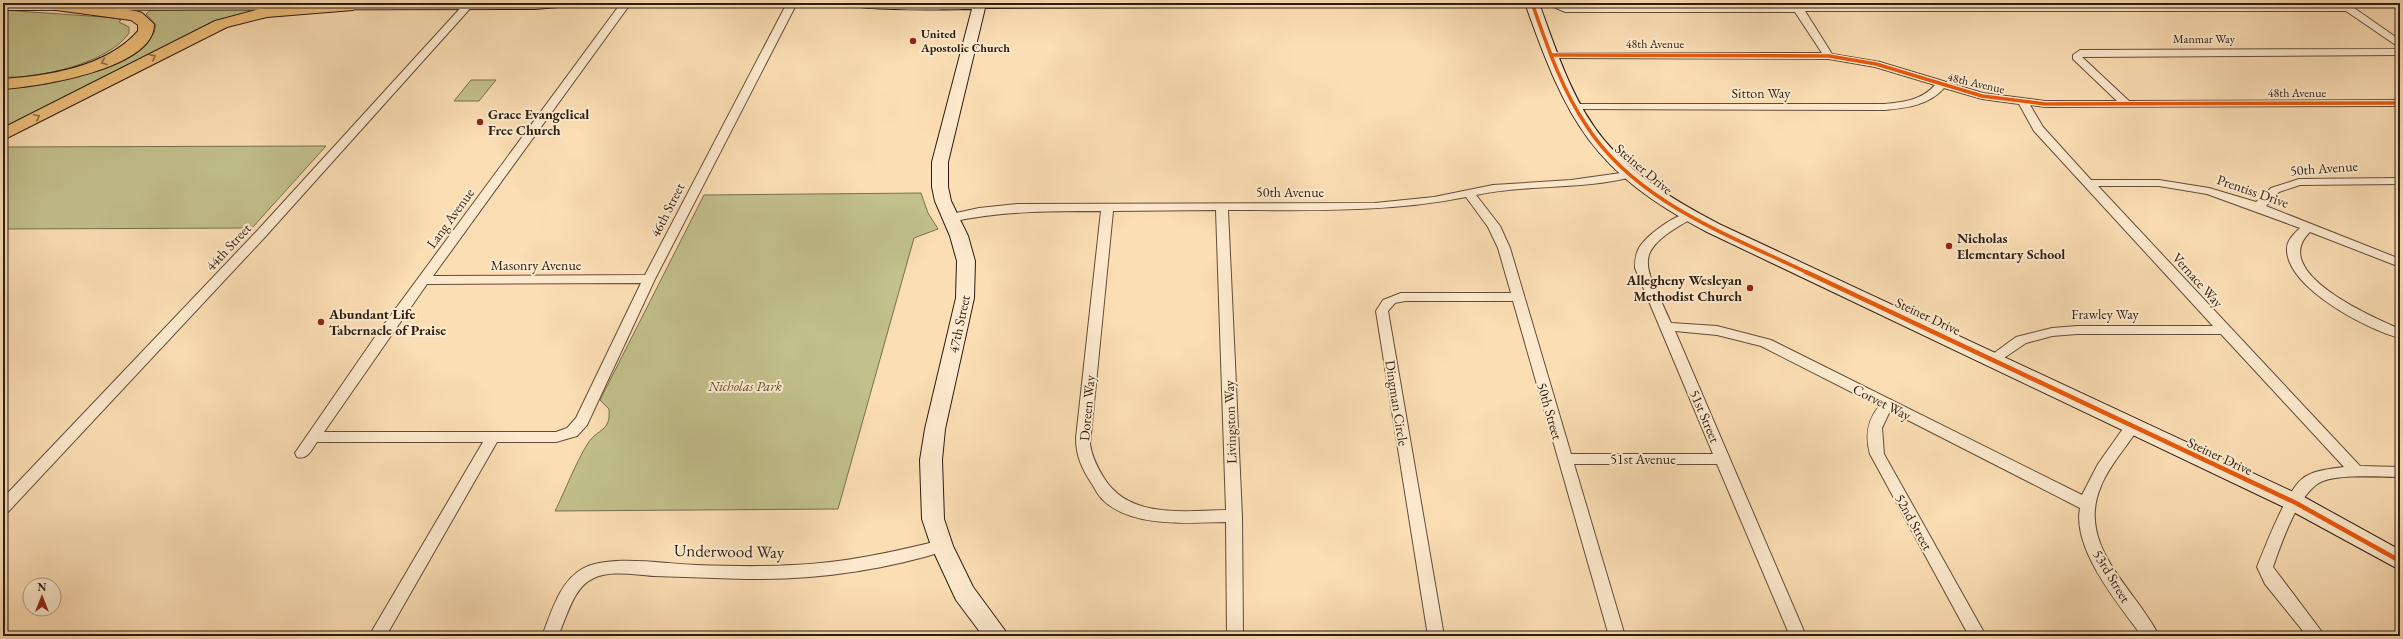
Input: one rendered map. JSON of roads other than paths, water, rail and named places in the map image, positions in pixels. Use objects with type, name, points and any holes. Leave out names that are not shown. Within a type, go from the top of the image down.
[{"type":"highway","points":[[3,135],[221,24],[267,12],[353,5]]},
{"type":"highway","points":[[3,84],[38,81],[96,65],[131,48],[146,32],[146,24],[136,16],[56,6]]},
{"type":"street","points":[[9,6],[558,3]]},
{"type":"street","name":"Lang Avenue","points":[[302,453],[314,437],[316,430],[424,280],[626,3]]},
{"type":"street","name":"46th Street","points":[[492,439],[556,437],[572,432],[582,422],[649,279],[792,3]]},
{"type":"street","points":[[861,3],[1168,3]]},
{"type":"street","name":"Steiner Drive","points":[[1532,3],[1551,55],[1574,106],[1593,137],[1628,175],[1670,205],[1689,216],[2132,427],[2296,503],[2369,542],[2400,562]]},
{"type":"street","points":[[1550,3],[1565,10],[1796,6],[2344,5],[2400,45]]},
{"type":"street","name":"44th Street","points":[[3,508],[261,234],[469,4]]},
{"type":"street","name":"47th Street","points":[[980,4],[940,162],[940,188],[943,201],[964,252],[967,279],[965,298],[935,429],[931,460],[934,519],[942,546],[964,593],[997,636]]},
{"type":"street","points":[[1796,6],[1829,56]]},
{"type":"street","name":"Manmar Way","points":[[2125,103],[2077,57],[2080,53],[2400,52]]},
{"type":"street","name":"48th Avenue","points":[[1551,55],[1829,56],[1876,64],[1941,85],[1982,96],[2023,102],[2056,104],[2400,103]]},
{"type":"street","name":"Sitton Way","points":[[1574,106],[1885,107],[1923,100],[1932,95],[1941,85]]},
{"type":"street","name":"Vernace Way","points":[[2023,102],[2038,129],[2358,473]]},
{"type":"street","name":"50th Avenue","points":[[951,218],[999,209],[1374,206],[1413,203],[1514,186],[1571,183],[1628,175]]},
{"type":"street","name":"50th Avenue","points":[[2258,206],[2275,190],[2299,182],[2400,181]]},
{"type":"street","name":"Prentiss Drive","points":[[2089,183],[2176,185],[2209,191],[2258,206],[2400,263]]},
{"type":"street","name":"50th Street","points":[[1469,193],[1491,222],[1501,241],[1617,636]]},
{"type":"street","name":"Doreen Way","points":[[1107,208],[1083,438],[1083,448],[1089,467],[1108,496],[1130,508],[1164,515],[1234,516]]},
{"type":"street","name":"Livingston Way","points":[[1222,208],[1234,516],[1235,636]]},
{"type":"street","name":"51st Street","points":[[1689,216],[1654,236],[1641,254],[1640,261],[1643,275],[1668,327],[1722,459],[1798,636]]},
{"type":"street","points":[[2308,227],[2298,237],[2292,249],[2296,263],[2308,279],[2340,304],[2364,318],[2400,334]]},
{"type":"street","name":"Masonry Avenue","points":[[424,280],[649,279]]},
{"type":"street","name":"Dingman Circle","points":[[1436,636],[1382,311],[1384,305],[1388,301],[1405,296],[1518,297]]},
{"type":"street","name":"Corvet Way","points":[[1668,327],[1719,330],[1766,343],[1887,405],[2088,504]]},
{"type":"street","name":"Frawley Way","points":[[1992,359],[2021,340],[2052,332],[2077,330],[2224,330]]},
{"type":"street","name":"52nd Street","points":[[1887,405],[1877,419],[1874,427],[1873,436],[1877,454],[1978,636]]},
{"type":"street","name":"53rd Street","points":[[2132,427],[2098,478],[2089,495],[2088,504],[2090,536],[2100,560],[2151,636]]},
{"type":"street","points":[[314,437],[492,439],[377,636]]},
{"type":"street","name":"51st Avenue","points":[[1564,459],[1722,459]]},
{"type":"street","points":[[2317,636],[2271,579],[2265,567],[2273,545],[2305,483],[2326,475],[2400,472]]},
{"type":"street","name":"Underwood Way","points":[[550,636],[577,581],[587,574],[600,570],[621,568],[778,572],[818,570],[879,561],[942,546]]},
{"type":"place","name":"United Apostolic Church","points":[[913,41]]},
{"type":"place","name":"Grace Evangelical Free Church","points":[[480,122]]},
{"type":"place","name":"Nicholas Elementary School","points":[[1949,246]]},
{"type":"place","name":"Allegheny Wesleyan Methodist Church","points":[[1750,288]]},
{"type":"place","name":"Abundant Life Tabernacle of Praise","points":[[321,322]]},
{"type":"park label","name":"Nicholas Park","points":[[745,386]]}]
